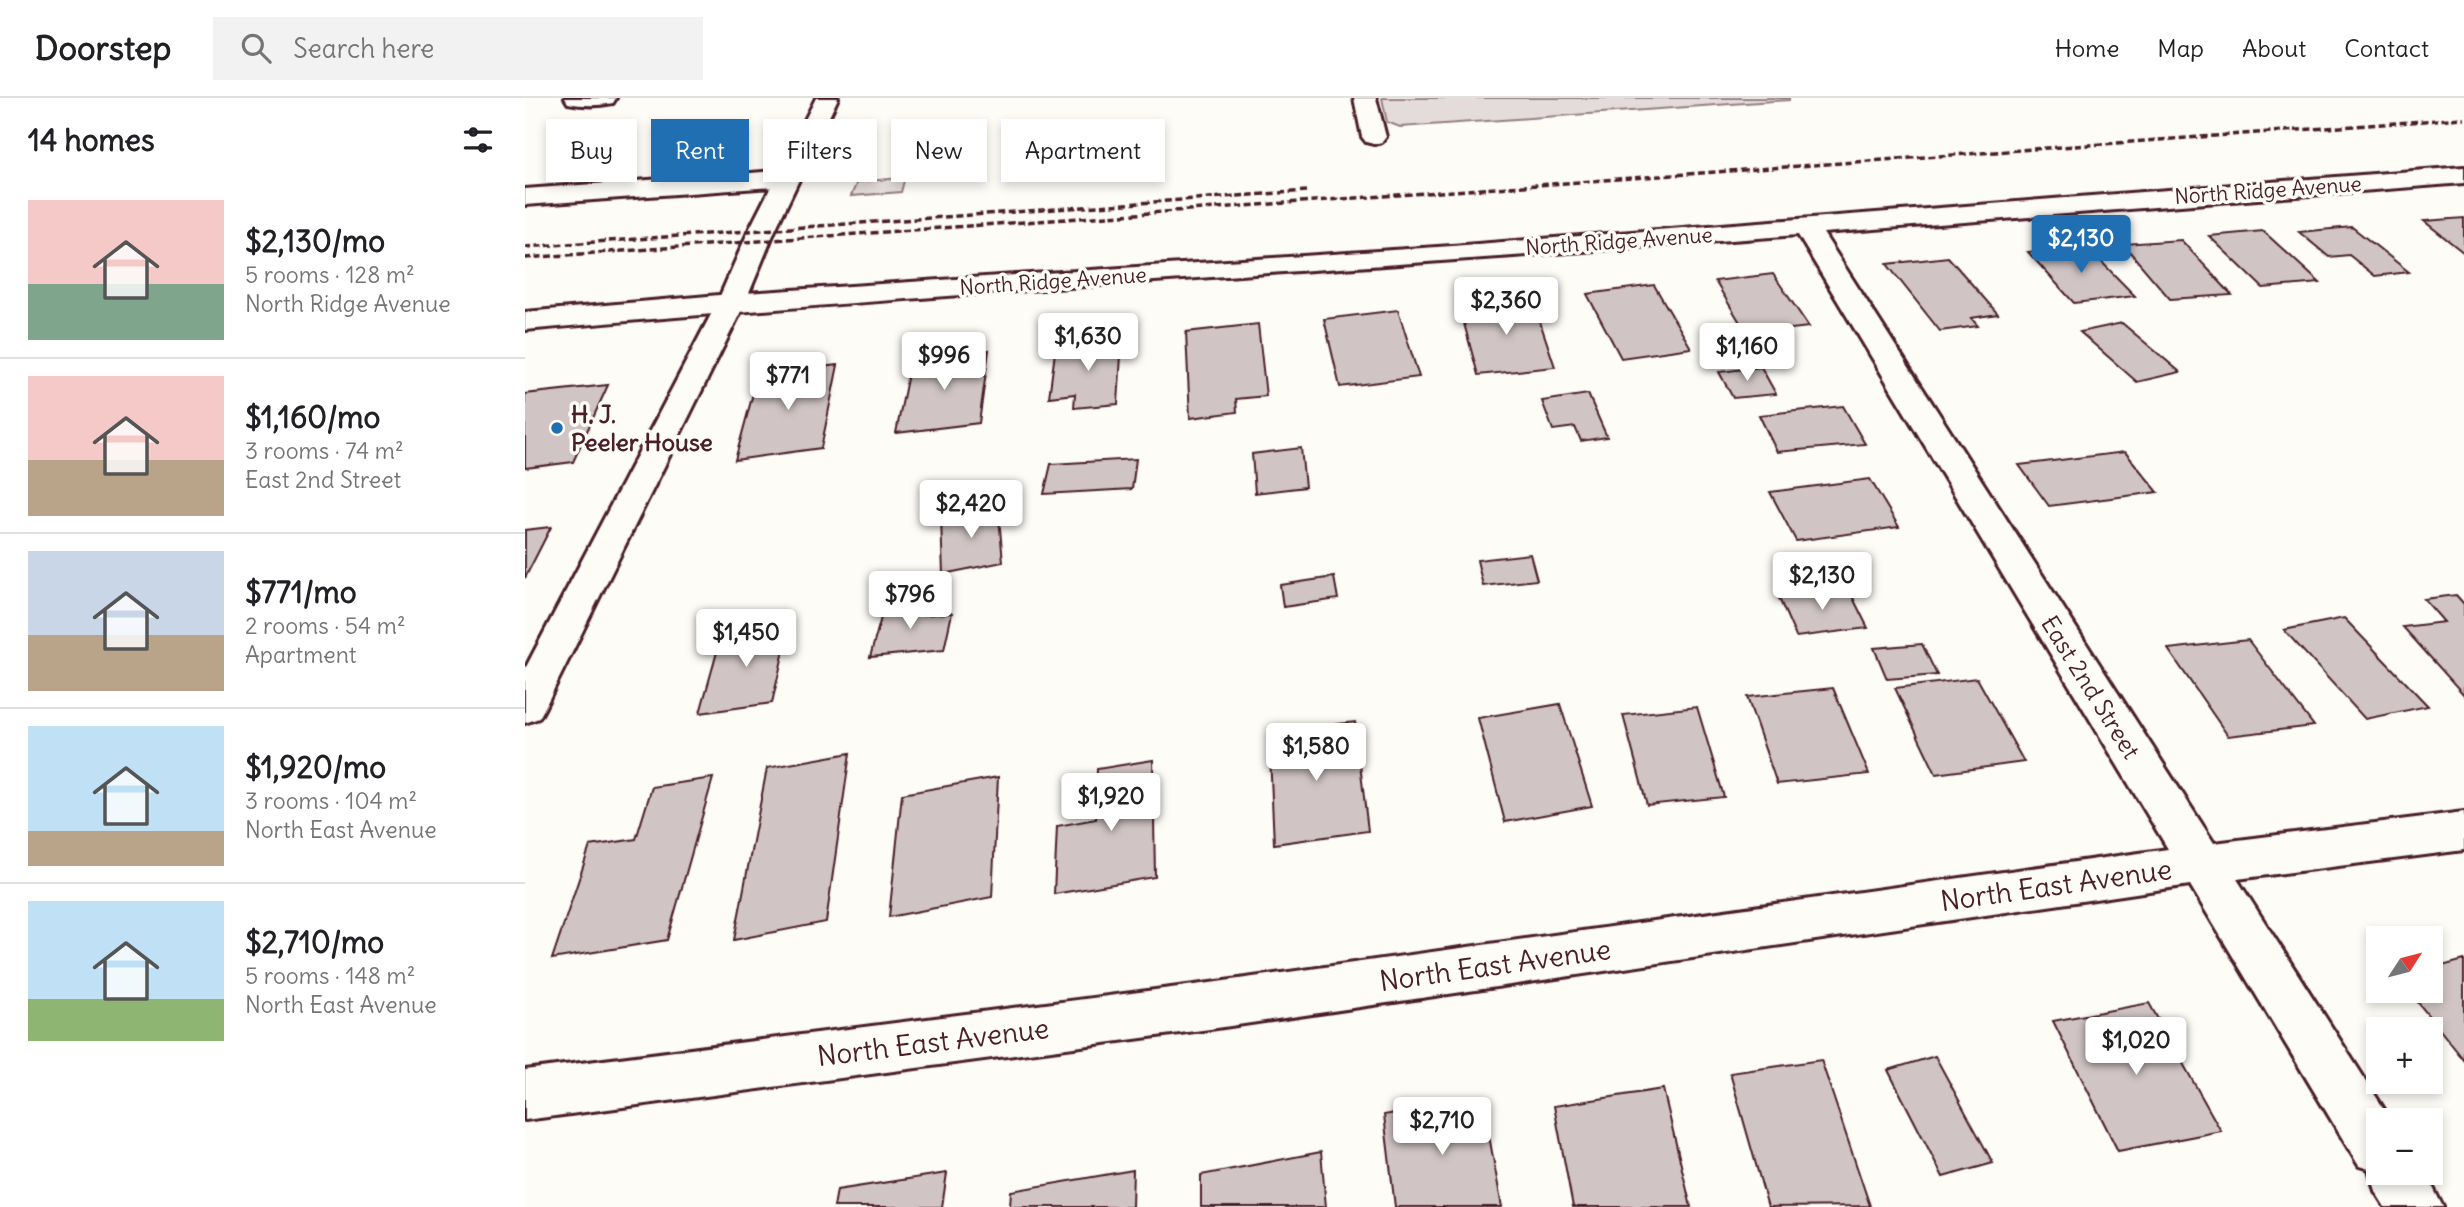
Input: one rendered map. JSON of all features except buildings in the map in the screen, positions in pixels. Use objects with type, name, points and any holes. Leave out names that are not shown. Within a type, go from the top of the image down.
[{"type":"street","points":[[576,98],[605,98]]},
{"type":"street","points":[[816,119],[827,98]]},
{"type":"street","points":[[1365,98],[1374,137]]},
{"type":"street","name":"North Ridge Avenue","points":[[525,321],[731,303],[1452,254],[2464,175]]},
{"type":"street","points":[[525,197],[763,180]]},
{"type":"street","points":[[669,187],[673,182]]},
{"type":"street","points":[[525,707],[731,303],[785,182]]},
{"type":"street","name":"East 2nd Street","points":[[1806,227],[2366,1128]]},
{"type":"street","name":"North East Avenue","points":[[525,1095],[1197,1008],[2201,864],[2464,831]]},
{"type":"street","points":[[2403,1185],[2416,1207]]},
{"type":"shaded area","points":[[1382,98],[1789,100],[1400,127],[1387,122]]},
{"type":"shaded area","points":[[891,179],[891,182],[904,182],[901,192],[851,196],[857,182]]},
{"type":"railway","points":[[525,258],[2464,118]]},
{"type":"railway","points":[[525,247],[1308,191]]},
{"type":"place","name":"H. J. Peeler House","points":[[557,428]]}]
